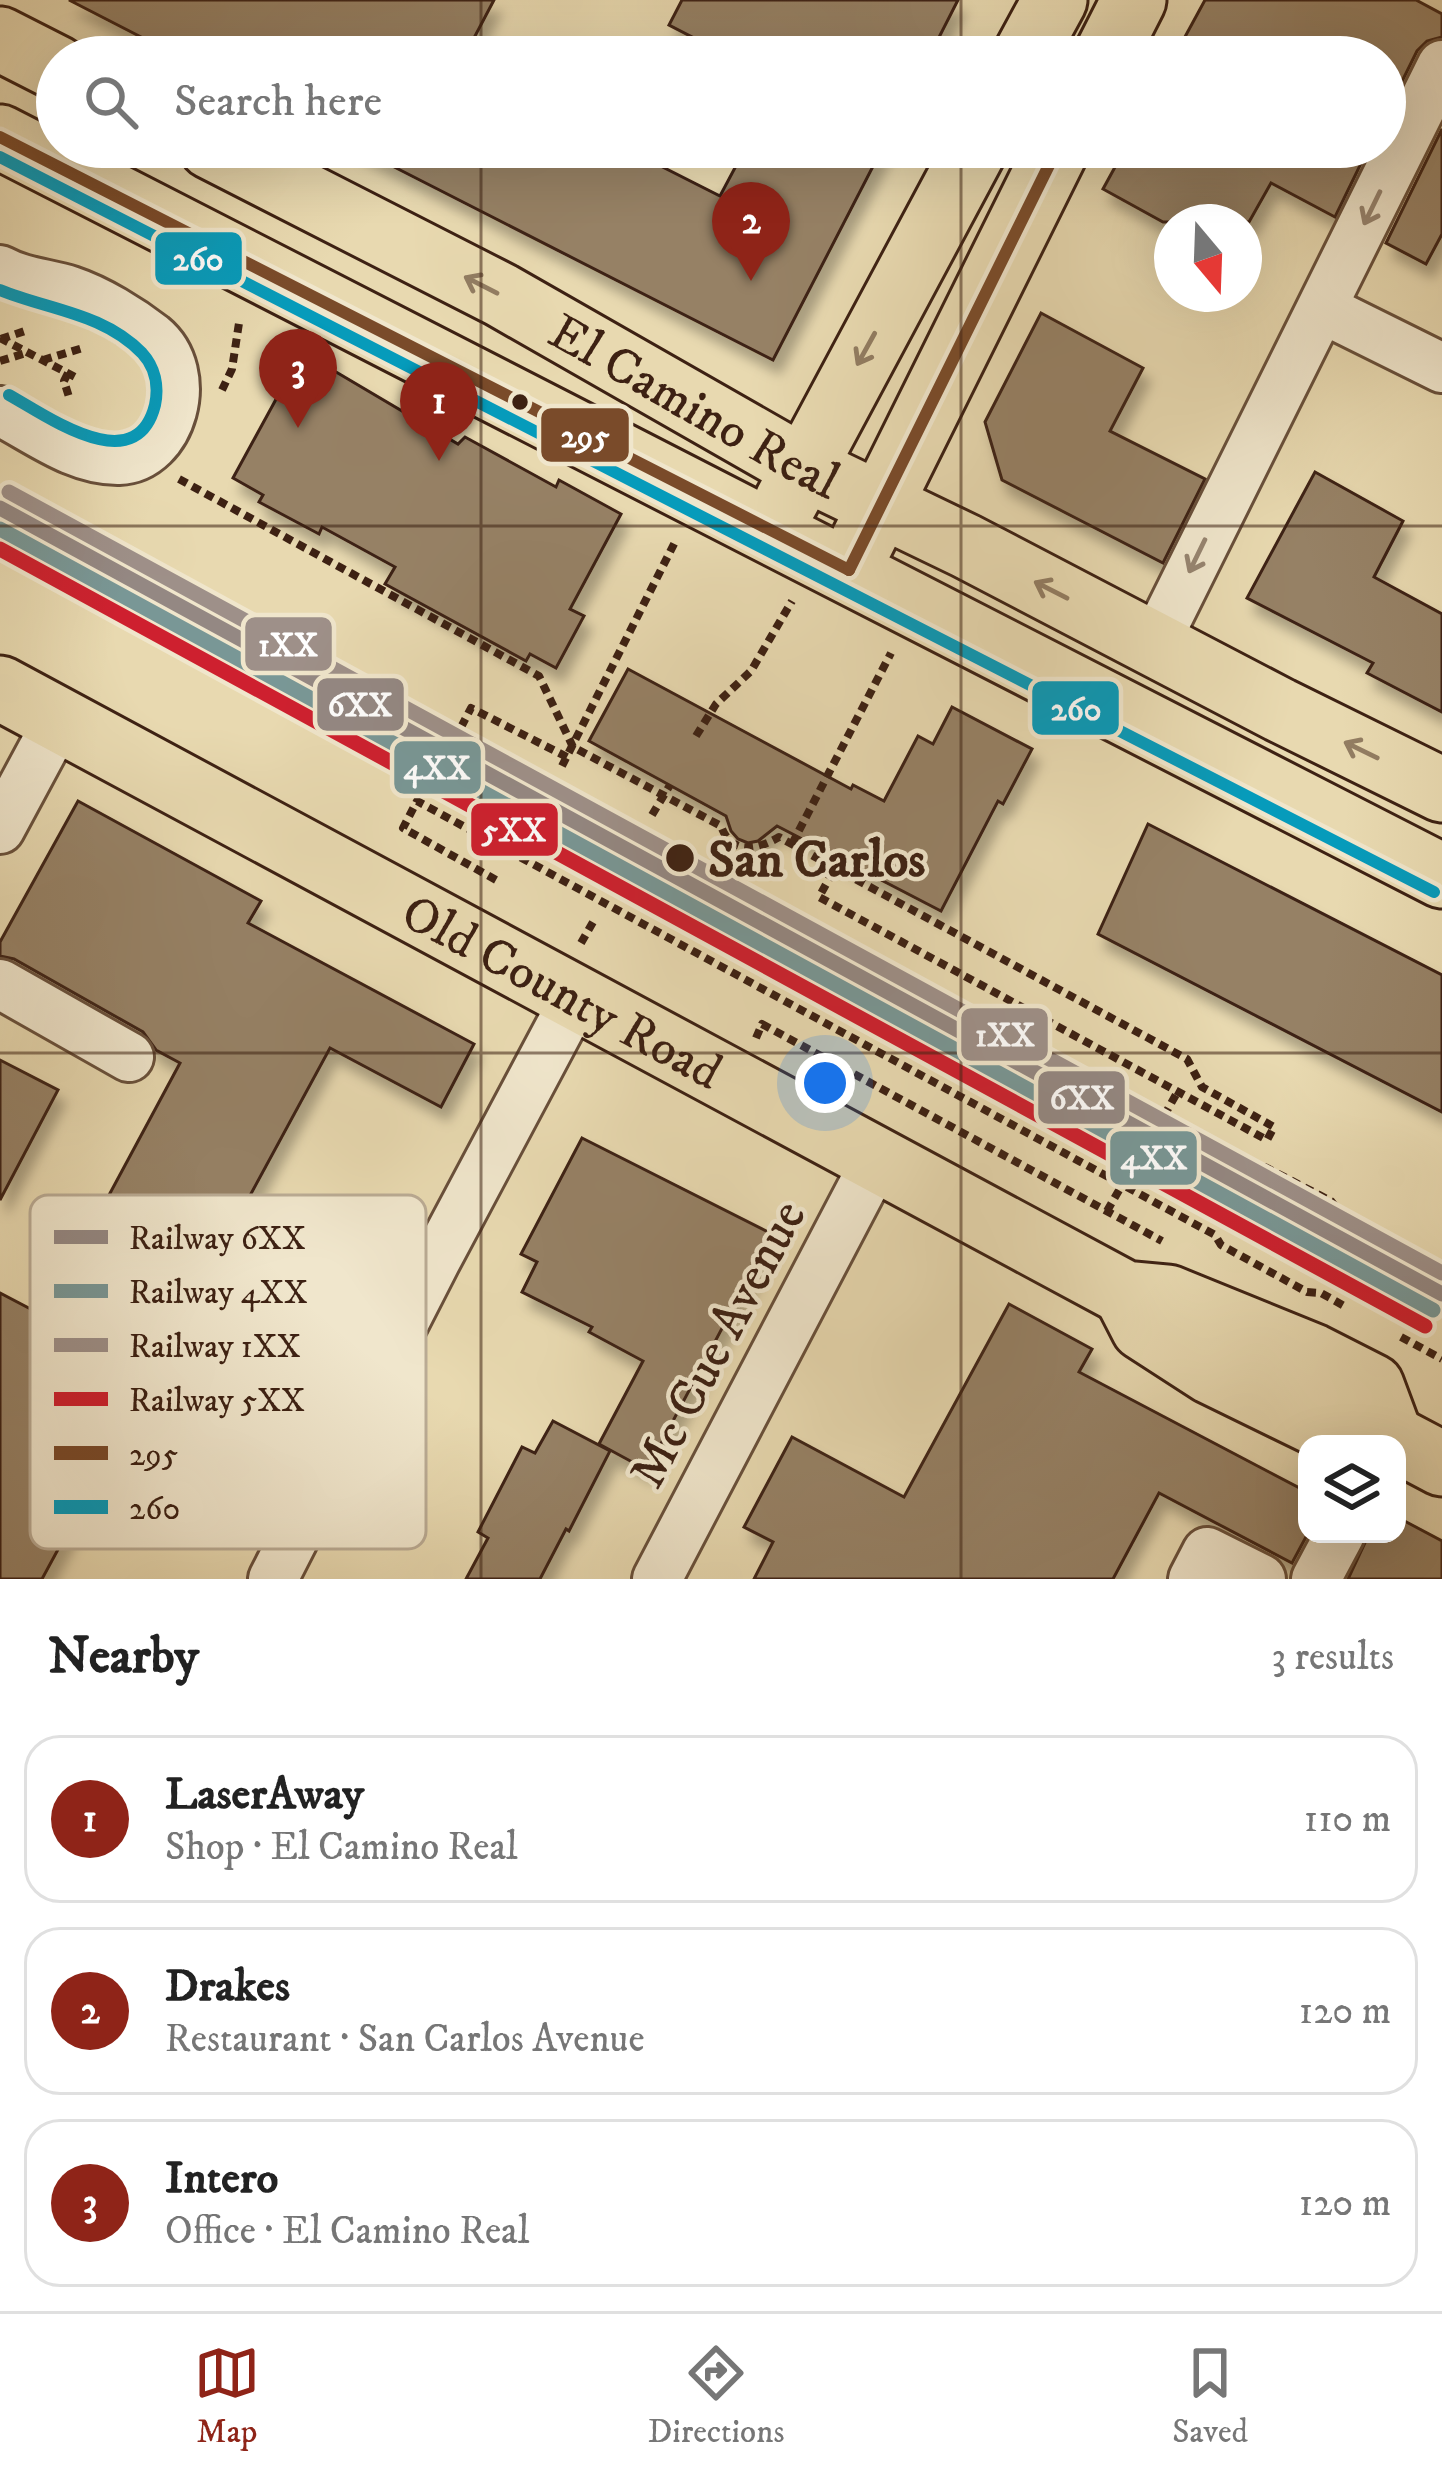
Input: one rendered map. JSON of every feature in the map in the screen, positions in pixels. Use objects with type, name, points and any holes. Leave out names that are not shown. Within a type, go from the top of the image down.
[{"type":"main road","points":[[1035,36],[1055,0]]},
{"type":"main road","points":[[1116,36],[1134,0]]},
{"type":"main road","points":[[0,39],[36,57]]},
{"type":"main road","name":"El Camino Real","points":[[0,137],[36,155]]},
{"type":"main road","name":"El Camino Real","points":[[61,168],[773,531],[825,579],[1442,876]]},
{"type":"main road","name":"El Camino Real","points":[[252,168],[501,296],[802,467],[1442,790]]},
{"type":"main road","points":[[773,531],[802,467],[965,168]]},
{"type":"main road","points":[[825,579],[880,503],[1048,168]]},
{"type":"main road","name":"Old County Road","points":[[0,688],[58,721],[578,970],[877,1159],[1125,1293],[1143,1328],[1211,1372],[1334,1432],[1407,1448]]},
{"type":"street","points":[[1406,139],[1442,65]]},
{"type":"street","points":[[1155,643],[1392,168]]},
{"type":"street","points":[[0,270],[22,282],[73,292],[156,340],[175,367],[176,404],[158,440],[126,460],[88,458],[0,411]]},
{"type":"street","points":[[1323,309],[1442,368]]},
{"type":"street","points":[[0,829],[58,721]]},
{"type":"street","points":[[426,1280],[578,970]]},
{"type":"street","points":[[0,984],[129,1057]]},
{"type":"street","name":"Mc Cue Avenue","points":[[656,1579],[877,1159]]},
{"type":"street","points":[[1316,1579],[1335,1543]]},
{"type":"street","points":[[273,1579],[288,1549]]},
{"type":"street","points":[[1193,1579],[1208,1552],[1262,1579]]},
{"type":"path","points":[[214,406],[232,369],[239,322]]},
{"type":"path","points":[[0,338],[73,376],[64,381],[69,400]]},
{"type":"path","points":[[0,361],[27,352]]},
{"type":"path","points":[[188,461],[179,479],[539,676],[573,747],[667,790],[721,826],[725,837],[741,848],[765,845],[779,837],[1187,1059],[1202,1088],[1274,1127],[1267,1140],[819,897],[835,868]]},
{"type":"path","points":[[683,526],[564,761],[471,708],[459,731],[1164,1117],[1331,1201],[1341,1214],[1442,1269]]},
{"type":"path","points":[[696,736],[716,704],[751,671],[825,579]]},
{"type":"path","points":[[791,844],[899,638]]},
{"type":"path","points":[[652,815],[667,790]]},
{"type":"path","points":[[489,893],[499,876],[403,828],[417,801],[1214,1235],[1221,1245],[1307,1292],[1321,1293],[1361,1315]]},
{"type":"path","points":[[578,970],[593,922]]},
{"type":"path","points":[[755,1039],[762,1024],[1122,1219]]},
{"type":"path","points":[[1164,1117],[1178,1091]]},
{"type":"path","points":[[1107,1211],[1122,1185]]},
{"type":"path","points":[[1382,1326],[1442,1359]]},
{"type":"building","points":[[69,0],[494,0],[475,36],[139,36]]},
{"type":"building","points":[[682,0],[958,0],[940,36],[690,36],[669,25]]},
{"type":"building","points":[[1205,0],[1416,0],[1442,14],[1442,37],[1427,41],[1417,51],[1406,73],[1406,36],[1185,36]]},
{"type":"building","points":[[1442,129],[1442,234],[1426,264],[1386,243]]},
{"type":"building","points":[[396,168],[665,168],[720,196],[735,168],[872,168],[773,360]]},
{"type":"building","points":[[1114,168],[1359,168],[1335,217],[1271,183],[1259,204],[1154,204],[1154,217],[1103,189]]},
{"type":"building","points":[[1041,313],[1143,368],[1110,431],[1205,479],[1163,563],[1002,480],[985,422]]},
{"type":"building","points":[[298,359],[328,374],[331,369],[458,444],[465,437],[556,487],[559,480],[621,514],[570,609],[584,616],[556,668],[530,654],[526,661],[385,584],[395,567],[322,527],[319,534],[259,502],[263,495],[233,478]]},
{"type":"building","points":[[1315,472],[1403,521],[1374,577],[1442,614],[1442,712],[1367,673],[1373,663],[1247,598]]},
{"type":"building","points":[[628,669],[851,789],[853,785],[884,801],[918,736],[933,744],[952,707],[1032,749],[1003,804],[998,801],[941,911],[777,826],[758,841],[738,839],[726,816],[589,741]]},
{"type":"building","points":[[78,801],[261,901],[248,923],[474,1044],[441,1107],[330,1048],[250,1195],[109,1195],[180,1063],[156,1050],[143,1032],[14,959],[0,956],[0,942]]},
{"type":"building","points":[[1148,824],[1442,975],[1442,1112],[1098,934]]},
{"type":"building","points":[[0,1060],[58,1090],[0,1200]]},
{"type":"building","points":[[582,1138],[772,1234],[647,1470],[599,1444],[643,1361],[589,1332],[592,1327],[522,1292],[537,1262],[521,1254]]},
{"type":"building","points":[[0,1293],[30,1309],[30,1549],[58,1549],[42,1579],[0,1579]]},
{"type":"building","points":[[1009,1304],[1092,1349],[1079,1372],[1298,1487],[1298,1543],[1303,1543],[1292,1563],[1159,1493],[1113,1579],[754,1579],[773,1542],[744,1527],[792,1437],[904,1497]]},
{"type":"building","points":[[553,1421],[610,1451],[569,1531],[566,1529],[540,1579],[466,1579],[488,1538],[478,1532],[522,1447],[535,1453]]},
{"type":"building","points":[[1406,1522],[1442,1541],[1442,1579],[1348,1579],[1365,1543],[1406,1543]]},
{"type":"rail line","name":"1XX","points":[[9,492],[1442,1273]]},
{"type":"rail line","name":"6XX","points":[[0,508],[1442,1294]]},
{"type":"rail line","name":"4XX","points":[[0,529],[1433,1310]]},
{"type":"rail line","name":"5XX","points":[[0,549],[1425,1326]]},
{"type":"transit line","name":"295","points":[[0,137],[36,155]]},
{"type":"transit line","name":"260","points":[[0,157],[1434,892]]},
{"type":"transit line","name":"295","points":[[61,168],[849,570]]},
{"type":"transit line","name":"295","points":[[849,570],[1048,168]]},
{"type":"transit line","name":"260","points":[[0,290],[93,321],[127,340],[150,364],[156,391],[145,427],[130,438],[110,441],[67,427],[9,395]]},
{"type":"place","name":"Drakes","points":[[751,281]]},
{"type":"place","name":"Intero","points":[[298,428]]},
{"type":"place","name":"LaserAway","points":[[439,461]]},
{"type":"place","name":"San Carlos","points":[[680,858]]}]
